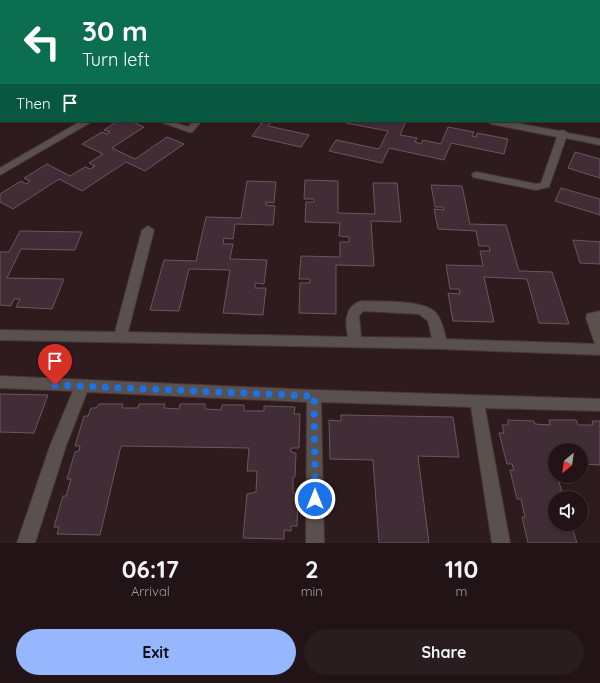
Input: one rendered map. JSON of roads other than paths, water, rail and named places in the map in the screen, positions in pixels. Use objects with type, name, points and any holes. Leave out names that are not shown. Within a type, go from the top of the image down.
[{"type":"street","points":[[0,172],[86,122]]},
{"type":"street","points":[[497,122],[600,142]]},
{"type":"street","points":[[477,175],[536,187],[545,185],[563,134]]},
{"type":"street","points":[[120,337],[148,230]]},
{"type":"street","points":[[355,342],[352,314],[355,309],[361,306],[420,309],[429,312],[434,316],[440,344]]},
{"type":"street","points":[[600,316],[592,318],[600,341]]},
{"type":"street","points":[[0,335],[440,344],[600,350]]},
{"type":"street","points":[[0,382],[314,396],[600,405]]},
{"type":"street","points":[[26,543],[56,453],[82,386]]},
{"type":"street","points":[[314,396],[315,543]]},
{"type":"street","points":[[477,401],[501,543]]},
{"type":"lane","points":[[165,122],[189,130],[196,122]]}]
